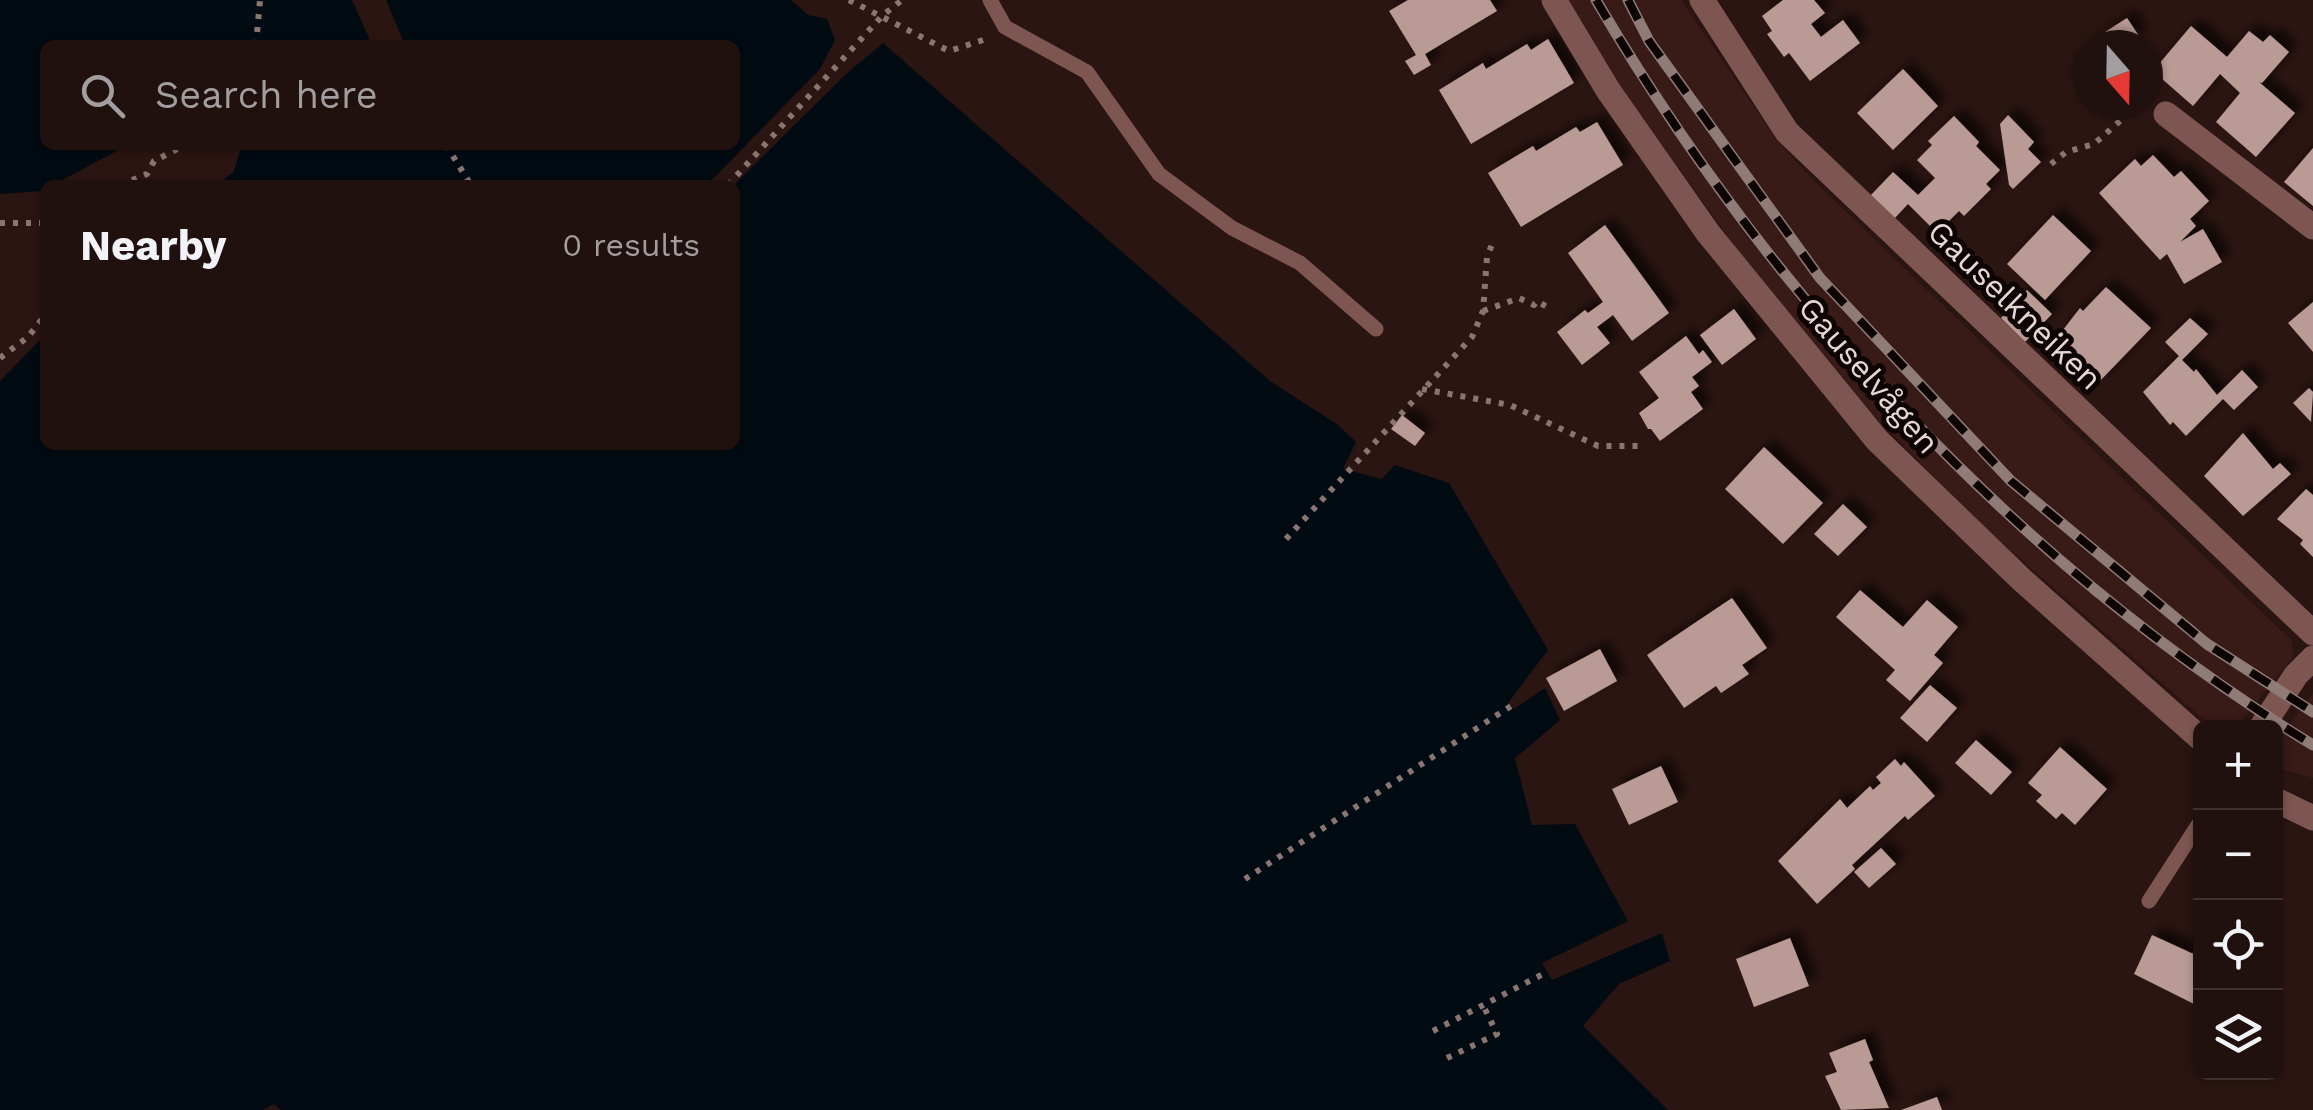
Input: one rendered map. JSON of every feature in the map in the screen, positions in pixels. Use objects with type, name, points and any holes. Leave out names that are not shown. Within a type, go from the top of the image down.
[{"type":"street","name":"Gauselvågen","points":[[1554,0],[1618,105],[1708,233],[1877,440],[2022,580],[2193,732]]},
{"type":"street","name":"Gauselkneiken","points":[[1702,0],[1787,132],[2313,634]]},
{"type":"street","points":[[2166,114],[2313,226]]},
{"type":"street","points":[[2266,720],[2313,658]]},
{"type":"street","points":[[2283,803],[2313,818]]},
{"type":"lane","points":[[990,0],[1006,27],[1086,72],[1159,174],[1232,228],[1300,263],[1376,328]]},
{"type":"lane","points":[[2149,901],[2193,833]]},
{"type":"path","points":[[256,40],[260,0]]},
{"type":"path","points":[[848,0],[950,51],[981,41],[1006,27]]},
{"type":"path","points":[[733,180],[882,16],[902,0]]},
{"type":"path","points":[[2051,164],[2066,152],[2094,144],[2121,120]]},
{"type":"path","points":[[132,180],[147,174],[154,161],[176,150]]},
{"type":"path","points":[[449,150],[468,180]]},
{"type":"path","points":[[0,223],[40,222]]},
{"type":"path","points":[[1286,539],[1472,337],[1484,311],[1487,257],[1493,242]]},
{"type":"path","points":[[1484,311],[1519,298],[1534,304],[1537,301],[1552,310]]},
{"type":"path","points":[[0,358],[28,337],[40,321]]},
{"type":"path","points":[[1422,389],[1510,405],[1598,446],[1642,446]]},
{"type":"path","points":[[1245,879],[1510,706]]},
{"type":"path","points":[[1433,1031],[1547,972]]},
{"type":"path","points":[[1446,1058],[1496,1034],[1483,1005]]},
{"type":"shaded area","points":[[0,0],[352,0],[370,40],[40,40],[40,150],[119,150],[62,180],[40,180],[40,191],[0,194]]},
{"type":"shaded area","points":[[386,0],[791,0],[808,15],[827,19],[835,40],[820,69],[712,180],[222,180],[233,173],[240,150],[740,150],[740,40],[403,40]]},
{"type":"shaded area","points":[[1567,0],[1681,0],[1776,139],[1811,178],[2292,641],[2293,657],[2242,720],[2204,720],[1976,520],[1852,393],[1780,309],[1617,82]]},
{"type":"shaded area","points":[[883,43],[1270,381],[1338,425],[1356,442],[1343,469],[1382,479],[1395,465],[1449,483],[1548,650],[1508,703],[1514,709],[1545,688],[1560,720],[1515,758],[1532,825],[1575,824],[1628,921],[1542,963],[1552,980],[1662,933],[1670,961],[1619,984],[1583,1026],[1668,1110],[281,1110],[274,1104],[263,1110],[0,1110],[0,381],[40,340],[40,450],[740,450],[739,180],[846,74]]},
{"type":"shaded area","points":[[2313,693],[2313,778],[2283,770],[2283,734]]},
{"type":"building","points":[[1408,0],[1490,0],[1497,11],[1425,54],[1431,65],[1414,75],[1405,61],[1416,55],[1389,11]]},
{"type":"building","points":[[1783,0],[1814,0],[1825,13],[1811,24],[1821,37],[1843,20],[1860,43],[1810,81],[1789,53],[1784,57],[1767,34],[1772,31],[1762,16]]},
{"type":"building","points":[[2127,18],[2135,30],[2108,30]]},
{"type":"building","points":[[2191,26],[2227,57],[2249,31],[2263,42],[2270,35],[2289,52],[2259,82],[2295,113],[2256,157],[2216,122],[2240,93],[2220,74],[2193,106],[2163,80],[2163,59]]},
{"type":"building","points":[[1548,39],[1574,83],[1471,144],[1439,90],[1483,63],[1486,69],[1527,44],[1531,50]]},
{"type":"building","points":[[1903,69],[1938,106],[1893,150],[1857,113]]},
{"type":"building","points":[[2008,115],[2034,142],[2028,149],[2041,162],[2013,189],[2009,185],[2000,124]]},
{"type":"building","points":[[1954,116],[2000,170],[1986,184],[1991,189],[1964,216],[1959,211],[1937,233],[1908,204],[1894,219],[1870,196],[1893,172],[1918,195],[1935,178],[1917,160],[1932,145],[1928,141]]},
{"type":"building","points":[[1597,122],[1623,165],[1521,227],[1488,173],[1533,146],[1536,151],[1576,127],[1580,132]]},
{"type":"building","points":[[2313,148],[2313,206],[2284,182]]},
{"type":"building","points":[[2153,155],[2174,177],[2181,171],[2209,201],[2190,219],[2196,226],[2180,242],[2203,229],[2222,262],[2184,284],[2167,254],[2160,260],[2099,193],[2135,159],[2141,166]]},
{"type":"building","points":[[2053,215],[2091,251],[2045,300],[2007,264]]},
{"type":"building","points":[[1605,225],[1669,313],[1632,341],[1613,315],[1597,327],[1610,343],[1582,365],[1557,332],[1585,310],[1588,313],[1603,302],[1568,253]]},
{"type":"building","points":[[2106,287],[2151,328],[2097,384],[2056,339],[2080,308],[2083,311]]},
{"type":"building","points":[[2027,290],[2052,314],[2025,342],[2001,318]]},
{"type":"building","points":[[2313,302],[2313,352],[2288,323]]},
{"type":"building","points":[[1734,309],[1756,339],[1722,365],[1700,335]]},
{"type":"building","points":[[2190,318],[2208,334],[2182,360],[2194,372],[2196,369],[2217,395],[2242,370],[2258,387],[2234,410],[2223,399],[2186,436],[2173,422],[2170,425],[2143,392],[2179,356],[2165,342]]},
{"type":"building","points":[[1686,336],[1699,354],[1703,350],[1712,362],[1692,377],[1699,386],[1691,392],[1703,409],[1660,441],[1639,413],[1659,398],[1639,372]]},
{"type":"building","points":[[2309,388],[2313,392],[2311,422],[2293,403]]},
{"type":"building","points":[[1402,415],[1425,433],[1415,446],[1391,429]]},
{"type":"building","points":[[2243,433],[2273,469],[2280,463],[2291,474],[2243,516],[2204,476]]},
{"type":"building","points":[[1764,447],[1823,503],[1783,544],[1725,489]]},
{"type":"building","points":[[2306,489],[2313,495],[2313,557],[2300,544],[2303,540],[2277,519]]},
{"type":"building","points":[[1843,504],[1867,527],[1838,556],[1814,534]]},
{"type":"building","points":[[1860,590],[1903,627],[1927,600],[1958,627],[1934,655],[1943,663],[1910,701],[1886,680],[1895,670],[1836,617]]},
{"type":"building","points":[[1732,598],[1767,648],[1742,665],[1749,674],[1721,693],[1716,686],[1684,708],[1647,655]]},
{"type":"building","points":[[1600,649],[1617,681],[1564,711],[1546,678]]},
{"type":"building","points":[[1930,685],[1957,708],[1927,742],[1900,718]]},
{"type":"building","points":[[1976,740],[2012,772],[1991,795],[1955,763]]},
{"type":"building","points":[[2060,747],[2107,789],[2075,825],[2062,813],[2056,819],[2036,801],[2042,795],[2028,783]]},
{"type":"building","points":[[1895,759],[1901,766],[1904,762],[1935,796],[1908,820],[1905,816],[1817,904],[1778,861],[1840,799],[1847,808],[1870,786],[1873,790],[1881,783],[1876,777]]},
{"type":"building","points":[[1661,766],[1678,802],[1629,825],[1612,789]]},
{"type":"building","points":[[1881,848],[1896,864],[1869,888],[1854,872]]},
{"type":"building","points":[[2152,935],[2193,954],[2193,1004],[2134,974]]},
{"type":"building","points":[[1790,938],[1809,986],[1754,1007],[1736,959]]},
{"type":"building","points":[[1865,1039],[1873,1060],[1869,1062],[1889,1108],[1841,1110],[1825,1076],[1837,1072],[1829,1053]]},
{"type":"building","points":[[1937,1097],[1942,1110],[1901,1110]]},
{"type":"railway","points":[[1596,0],[1665,110],[1740,217],[1822,319],[1909,416],[2002,508],[2101,594],[2204,673],[2313,745]]},
{"type":"railway","points":[[1628,0],[1649,41],[1820,278],[2011,481],[2207,644],[2313,712]]}]
